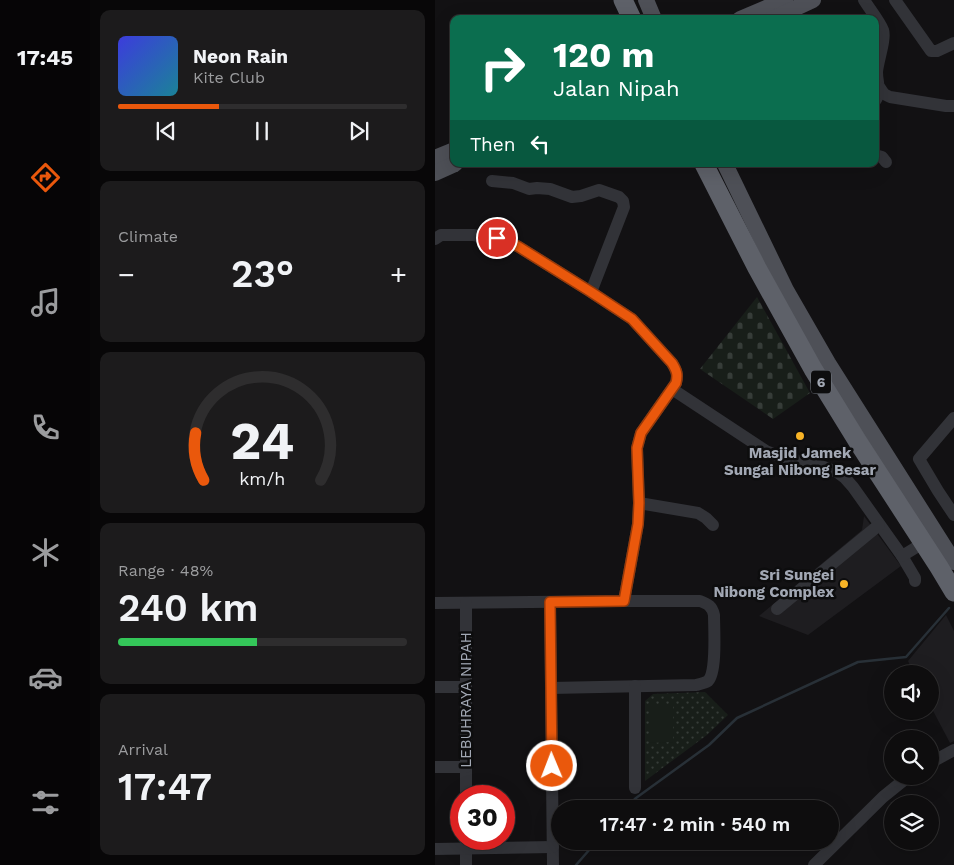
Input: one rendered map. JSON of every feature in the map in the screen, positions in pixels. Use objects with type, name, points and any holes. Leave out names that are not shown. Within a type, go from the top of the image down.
[{"type":"highway","points":[[623,0],[630,15]]},
{"type":"highway","points":[[636,0],[651,14]]},
{"type":"highway","name":"6","points":[[706,167],[757,268],[813,369],[954,592]]},
{"type":"highway","name":"6","points":[[719,167],[772,272],[866,435],[954,563]]},
{"type":"main road","points":[[615,0],[622,15]]},
{"type":"main road","points":[[751,15],[785,0]]},
{"type":"main road","points":[[767,9],[813,0]]},
{"type":"main road","points":[[435,158],[450,152]]},
{"type":"main road","points":[[435,173],[450,166]]},
{"type":"main road","name":"6","points":[[700,167],[730,228],[767,296],[852,440],[954,599]]},
{"type":"main road","name":"6","points":[[726,167],[786,290],[813,338],[954,563]]},
{"type":"street","points":[[864,0],[874,15]]},
{"type":"street","points":[[895,0],[930,50],[933,52],[937,51],[954,43]]},
{"type":"street","points":[[879,23],[883,29],[884,37],[879,62]]},
{"type":"street","points":[[879,85],[884,94],[890,96],[953,106]]},
{"type":"street","points":[[879,96],[880,88]]},
{"type":"street","points":[[879,156],[886,162]]},
{"type":"street","points":[[492,181],[513,183],[529,189],[550,189],[571,197],[599,190],[619,197],[623,201],[623,207],[591,292]]},
{"type":"street","points":[[437,235],[473,235],[506,240],[519,247],[632,319],[676,369],[678,376],[676,383],[638,440],[638,524],[624,601]]},
{"type":"street","points":[[672,389],[766,451],[824,467],[837,472],[845,478],[902,556],[915,581]]},
{"type":"street","points":[[954,418],[919,459],[954,515]]},
{"type":"street","points":[[639,503],[698,513],[713,525]]},
{"type":"street","points":[[777,609],[879,525]]},
{"type":"street","points":[[902,556],[920,545]]},
{"type":"street","points":[[435,604],[700,601],[710,606],[713,610],[714,669],[707,681],[696,685],[551,688]]},
{"type":"street","points":[[550,602],[552,800]]},
{"type":"street","name":"LEBUHRAYA NIPAH","points":[[466,603],[466,785]]},
{"type":"street","points":[[635,686],[635,788]]},
{"type":"street","points":[[435,687],[466,687]]},
{"type":"street","points":[[939,758],[954,750]]},
{"type":"street","points":[[435,767],[466,767]]},
{"type":"street","points":[[814,865],[883,797],[898,785]]},
{"type":"street","points":[[515,846],[551,848]]},
{"type":"street","points":[[435,849],[450,847]]},
{"type":"street","points":[[466,850],[466,865]]},
{"type":"street","points":[[553,850],[553,865]]},
{"type":"shaded area","points":[[864,516],[901,566],[808,635],[759,616],[862,530]]},
{"type":"shaded area","points":[[946,615],[954,631],[954,741],[950,743],[938,720],[939,665],[910,665],[908,661]]},
{"type":"green space","points":[[757,297],[810,393],[773,419],[700,369]]},
{"type":"green space","points":[[705,692],[728,715],[707,735],[645,781],[645,701],[653,694]]},
{"type":"green space","points":[[650,704],[673,704],[673,742],[650,743]]},
{"type":"waterway","points":[[634,800],[709,745],[737,718],[858,662],[906,657],[949,608]]},
{"type":"waterway","points":[[576,865],[589,850]]},
{"type":"place","name":"Masjid Jamek Sungai Nibong Besar","points":[[800,436]]},
{"type":"place","name":"Sri Sungei Nibong Complex","points":[[844,584]]},
{"type":"route","points":[[497,238],[506,240],[519,247],[632,319],[672,363],[678,376],[676,383],[638,440],[638,524],[624,601],[550,602],[552,766]]}]
